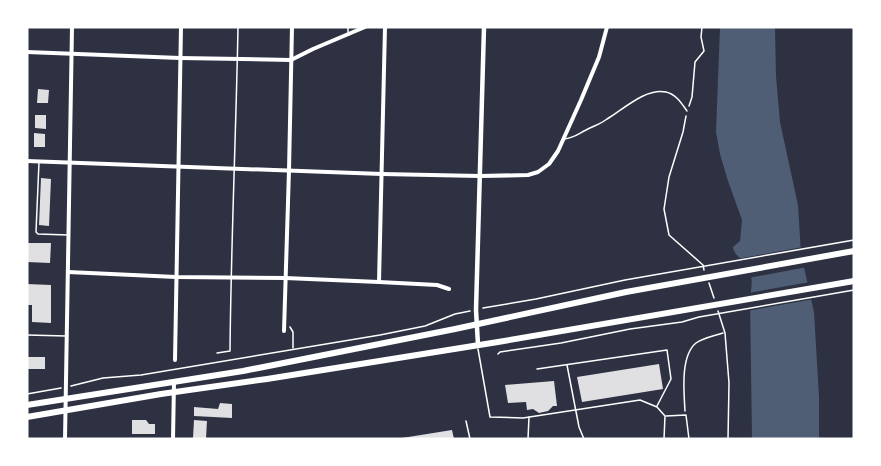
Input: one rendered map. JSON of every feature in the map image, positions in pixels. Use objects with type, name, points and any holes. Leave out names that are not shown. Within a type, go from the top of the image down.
[{"type":"main road","points":[[27,405],[243,371],[687,280],[854,251]]},
{"type":"main road","points":[[27,417],[698,309],[854,281]]},
{"type":"street","points":[[64,439],[72,27]]},
{"type":"street","points":[[175,360],[181,27]]},
{"type":"street","points":[[284,331],[292,27]]},
{"type":"street","points":[[27,52],[291,60],[365,27]]},
{"type":"street","points":[[379,282],[385,27]]},
{"type":"street","points":[[478,345],[476,310],[484,27]]},
{"type":"street","points":[[27,161],[382,174],[528,176],[549,164],[558,151],[599,57],[606,27]]},
{"type":"street","points":[[68,272],[379,282],[437,285],[449,289]]},
{"type":"street","points":[[173,439],[174,382]]},
{"type":"lane","points":[[217,353],[230,351],[238,27]]},
{"type":"lane","points":[[348,27],[348,34]]},
{"type":"lane","points":[[564,139],[573,138],[649,93],[666,92],[674,96],[687,111]]},
{"type":"lane","points":[[39,161],[36,232],[38,234],[69,235]]},
{"type":"lane","points":[[27,335],[67,336]]},
{"type":"lane","points":[[478,345],[490,417],[529,417],[640,400],[657,407],[665,416],[664,439]]},
{"type":"lane","points":[[537,369],[668,350],[671,379],[657,407]]},
{"type":"lane","points":[[567,365],[579,427],[584,439]]},
{"type":"lane","points":[[665,416],[686,415],[689,439]]},
{"type":"lane","points":[[528,439],[529,417]]},
{"type":"lane","points":[[466,421],[470,439]]},
{"type":"path","points":[[702,27],[701,37],[704,51],[695,62],[692,97],[669,177],[664,210],[669,235],[703,265],[714,299]]},
{"type":"path","points":[[27,394],[103,378],[141,375],[422,327],[455,314],[626,280],[854,240]]},
{"type":"path","points":[[498,354],[854,290]]},
{"type":"path","points":[[717,310],[724,333],[729,383],[728,439]]},
{"type":"path","points":[[290,324],[293,333],[293,349]]},
{"type":"path","points":[[686,415],[683,366],[690,350],[697,343],[724,333]]},
{"type":"water","points":[[720,27],[775,27],[780,122],[798,205],[801,254],[814,312],[819,439],[752,439],[750,300],[752,279],[748,266],[737,255],[733,247],[740,241],[742,220],[727,178],[716,132]]},
{"type":"pier","points":[[803,247],[807,267],[748,278],[746,269],[737,259]]},
{"type":"pier","points":[[810,282],[814,299],[747,311],[748,293]]},
{"type":"building","points":[[38,89],[49,90],[48,103],[37,103]]},
{"type":"building","points":[[35,115],[46,115],[46,129],[35,128]]},
{"type":"building","points":[[34,133],[45,134],[45,147],[34,147]]},
{"type":"building","points":[[41,178],[51,179],[49,226],[39,225]]},
{"type":"building","points":[[27,243],[51,243],[50,263],[27,262]]},
{"type":"building","points":[[27,284],[51,285],[51,323],[32,322],[32,305],[27,305]]},
{"type":"building","points":[[27,357],[45,357],[45,369],[27,369]]},
{"type":"building","points":[[659,364],[663,389],[582,402],[577,377]]},
{"type":"building","points":[[554,381],[557,406],[553,406],[548,411],[539,413],[533,409],[527,410],[526,402],[508,403],[505,385]]},
{"type":"building","points":[[220,403],[232,404],[232,418],[194,416],[194,407],[218,409]]},
{"type":"building","points":[[132,420],[146,420],[149,424],[155,424],[155,434],[132,434]]},
{"type":"building","points":[[194,420],[207,421],[206,438],[193,438]]},
{"type":"building","points":[[452,430],[454,439],[402,439],[402,438]]}]
